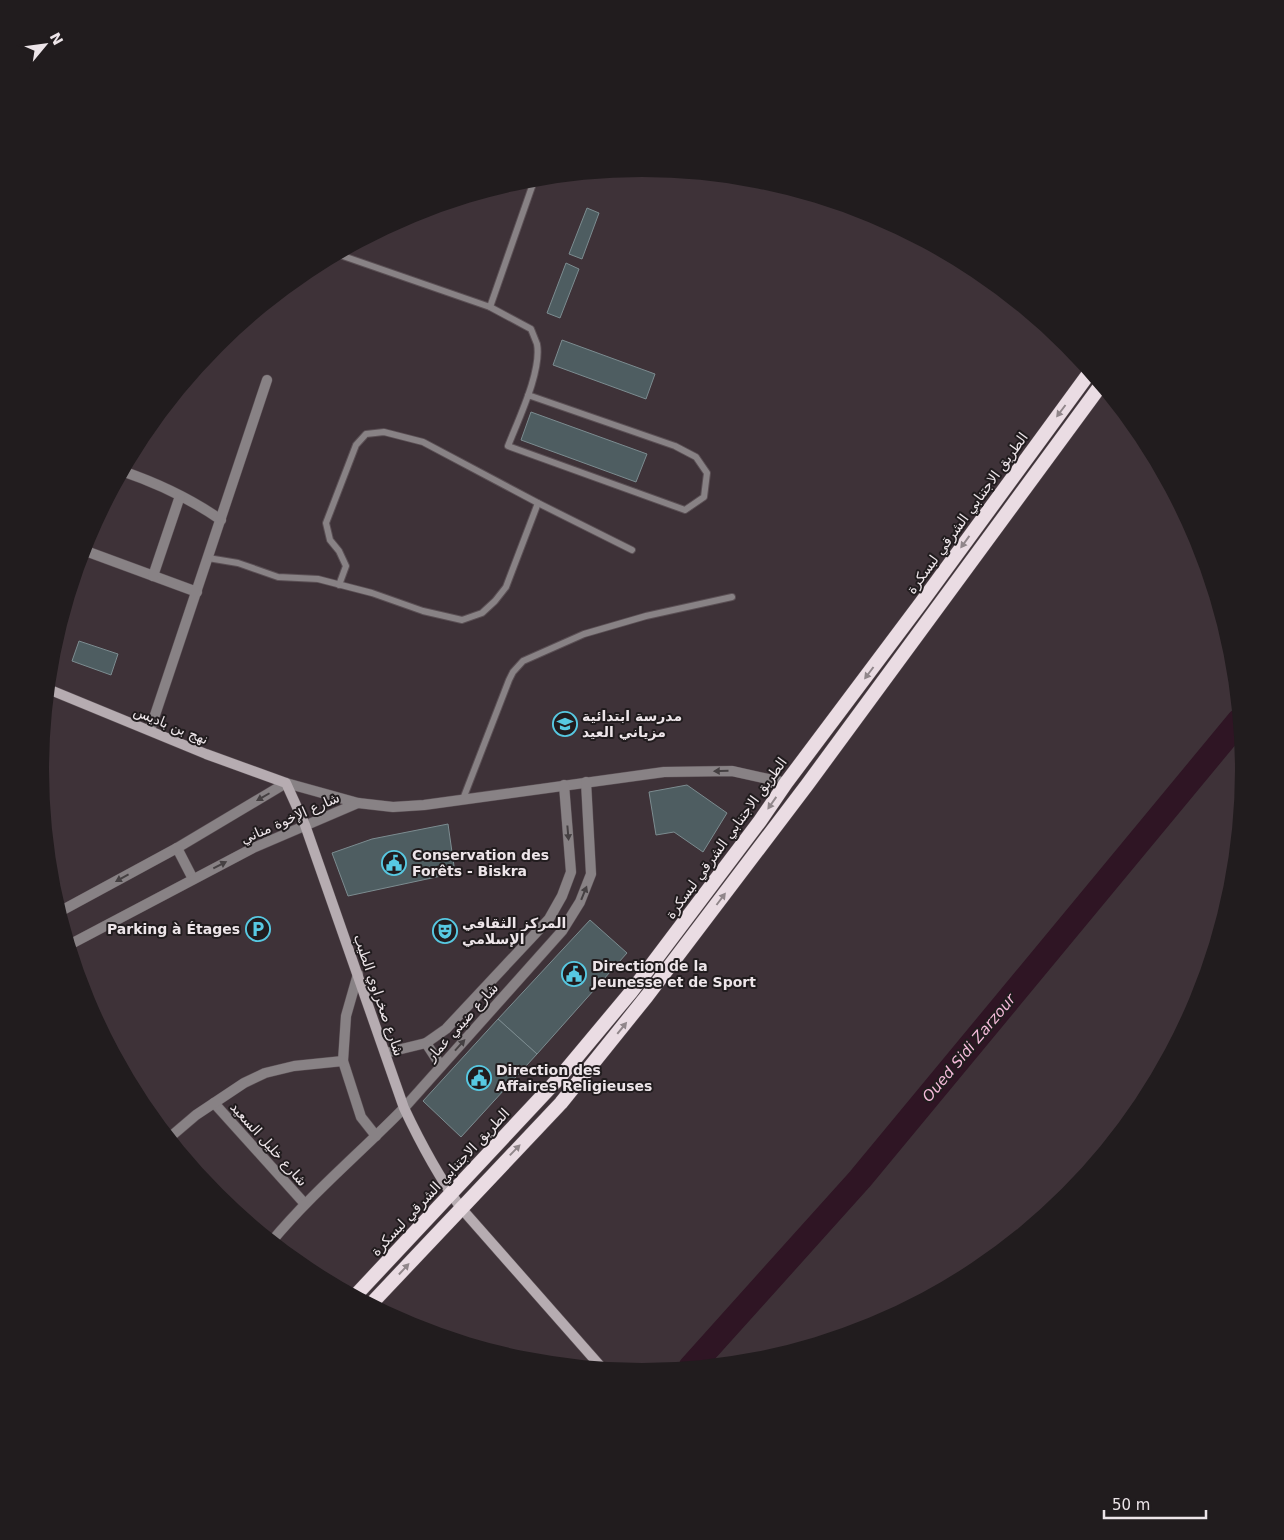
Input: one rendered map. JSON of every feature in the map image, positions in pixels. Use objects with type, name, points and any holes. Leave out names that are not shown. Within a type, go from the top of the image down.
[{"type":"highway","name":"الطريق الاجتنابي الشرقي لبسكرة","points":[[359,1291],[560,1077],[607,1021],[760,821],[786,783],[1086,377]]},
{"type":"highway","points":[[375,1300],[561,1103],[648,996],[807,785],[1097,390]]},
{"type":"main road","name":"نهج بن باديس","points":[[54,692],[206,754],[286,783]]},
{"type":"main road","name":"شارع صخراوي الطيب","points":[[286,783],[305,825],[404,1108],[420,1141],[461,1208],[596,1361]]},
{"type":"street","points":[[150,730],[266,380]]},
{"type":"street","points":[[128,473],[202,506],[221,520]]},
{"type":"street","points":[[153,576],[180,496]]},
{"type":"street","points":[[90,553],[197,592]]},
{"type":"street","points":[[358,803],[392,807],[424,805],[664,772],[732,771],[786,783]]},
{"type":"street","name":"شارع ضيتي عمار","points":[[276,1237],[305,1204],[404,1108],[562,931],[580,902],[591,874],[586,782]]},
{"type":"street","name":"شارع الإخوة مناني","points":[[65,909],[177,848],[286,783],[358,803]]},
{"type":"street","points":[[385,1053],[426,1043],[446,1028],[549,919],[562,896],[571,872],[564,785]]},
{"type":"street","name":"شارع الإخوة مناني","points":[[74,942],[254,848],[358,803]]},
{"type":"street","points":[[177,848],[193,879]]},
{"type":"street","points":[[549,919],[562,931]]},
{"type":"street","points":[[358,974],[346,1016],[343,1061],[361,1117],[376,1136]]},
{"type":"street","points":[[426,1043],[441,1066]]},
{"type":"street","points":[[174,1134],[196,1115],[244,1084],[265,1073],[294,1066],[343,1061]]},
{"type":"street","name":"شارع خليل السعيد","points":[[214,1104],[305,1204]]},
{"type":"lane","points":[[490,307],[532,187]]},
{"type":"lane","points":[[344,256],[490,307],[531,329],[537,345],[536,368],[528,395],[508,446],[685,510],[704,497],[707,473],[696,457],[675,446],[528,395]]},
{"type":"lane","points":[[339,584],[346,566],[339,551],[330,540],[326,523],[356,444],[366,434],[384,432],[423,442],[538,504],[632,550]]},
{"type":"lane","points":[[208,558],[238,562],[278,578],[318,579],[339,584],[372,593],[423,611],[462,620],[482,613],[506,588],[538,504]]},
{"type":"lane","points":[[462,799],[509,680],[513,672],[523,661],[584,634],[646,616],[732,597]]},
{"type":"building","points":[[587,208],[599,213],[582,259],[569,254]]},
{"type":"building","points":[[566,263],[579,269],[560,318],[547,313]]},
{"type":"building","points":[[562,340],[655,374],[646,399],[553,365]]},
{"type":"building","points":[[531,412],[647,454],[636,482],[521,440]]},
{"type":"building","points":[[79,641],[118,654],[111,675],[72,661]]},
{"type":"building","points":[[687,785],[727,813],[703,852],[674,832],[656,835],[649,792]]},
{"type":"building","name":"Conservation des Forêts - Biskra","points":[[448,824],[455,873],[348,896],[332,853],[372,839]]},
{"type":"building","name":"Direction de la Jeunesse et de Sport","points":[[590,920],[627,953],[537,1054],[498,1019]]},
{"type":"building","name":"Direction des Affaires Religieuses","points":[[498,1019],[537,1054],[461,1137],[423,1101]]},
{"type":"waterway","name":"Oued Sidi Zarzour","points":[[697,1360],[860,1179],[1234,727]]},
{"type":"place","name":"مدرسة ابتدائية مزياني العيد","points":[[565,724]]},
{"type":"place","name":"Conservation des Forêts - Biskra","points":[[394,863]]},
{"type":"place","name":"Parking à Étages","points":[[258,929]]},
{"type":"place","name":"المركز الثقافي الإسلامي","points":[[445,931]]},
{"type":"place","name":"Direction de la Jeunesse et de Sport","points":[[574,974]]},
{"type":"place","name":"Direction des Affaires Religieuses","points":[[479,1078]]}]
